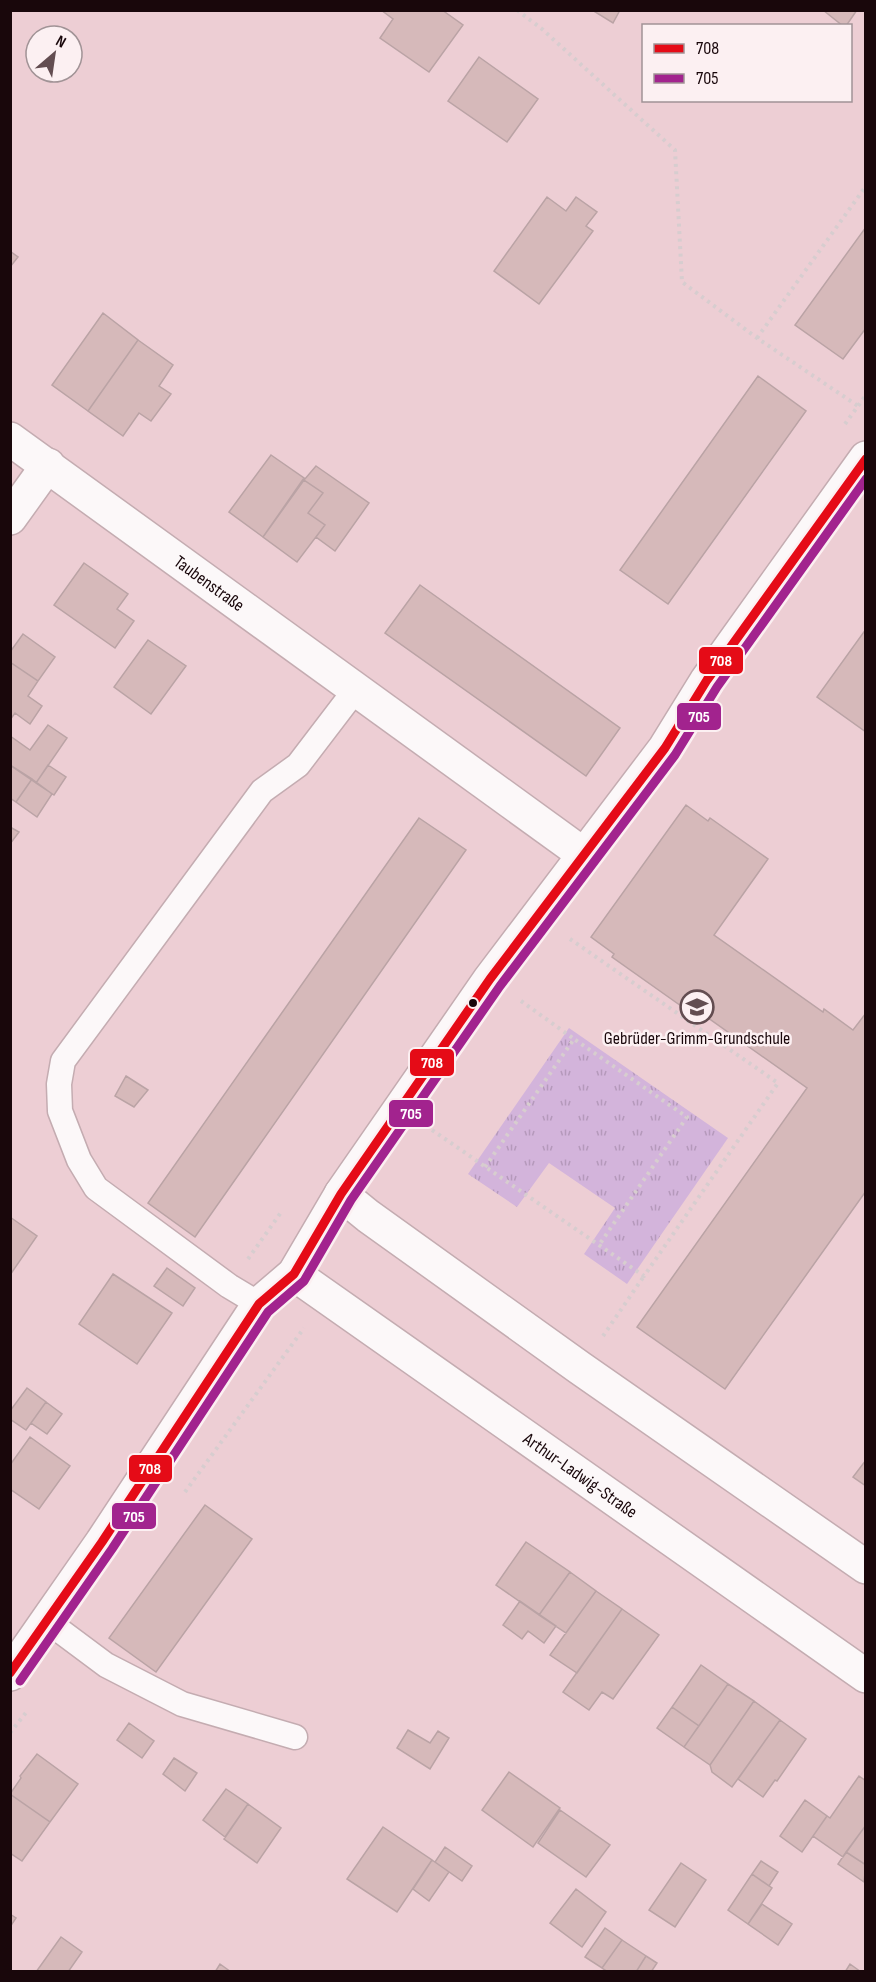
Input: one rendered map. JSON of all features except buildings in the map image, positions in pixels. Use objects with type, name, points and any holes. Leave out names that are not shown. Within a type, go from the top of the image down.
[{"type":"street","name":"Taubenstraße","points":[[10,439],[583,854]]},
{"type":"street","points":[[10,1674],[108,1533],[259,1304],[294,1274],[341,1194],[490,979],[665,748],[707,680],[866,458]]},
{"type":"street","points":[[10,518],[48,465]]},
{"type":"street","points":[[341,1194],[580,1368],[866,1567]]},
{"type":"street","name":"Arthur-Ladwig-Straße","points":[[294,1274],[866,1676]]},
{"type":"lane","points":[[259,1304],[229,1286],[96,1188],[79,1160],[60,1111],[59,1084],[63,1062],[262,791],[298,765],[356,689]]},
{"type":"lane","points":[[47,1621],[106,1665],[182,1704],[295,1737]]},
{"type":"path","points":[[517,10],[542,29],[675,150],[682,282],[757,338],[858,406]]},
{"type":"path","points":[[757,338],[866,186]]},
{"type":"path","points":[[537,915],[778,1083],[580,1368]]},
{"type":"path","points":[[554,1025],[687,1117],[599,1245]]},
{"type":"path","points":[[486,1167],[574,1039]]},
{"type":"path","points":[[401,1107],[644,1276]]},
{"type":"green space","points":[[569,1028],[728,1138],[627,1284],[584,1254],[615,1208],[549,1163],[517,1207],[468,1174]]},
{"type":"transit line","name":"708","points":[[10,1673],[102,1542],[259,1304],[294,1274],[341,1194],[490,979],[665,748],[707,680],[866,459]]},
{"type":"transit line","name":"705","points":[[20,1681],[112,1549],[268,1312],[304,1281],[351,1200],[500,986],[675,755],[717,687],[866,479]]},
{"type":"place","name":"Gebrüder-Grimm-Grundschule","points":[[697,1007]]}]
